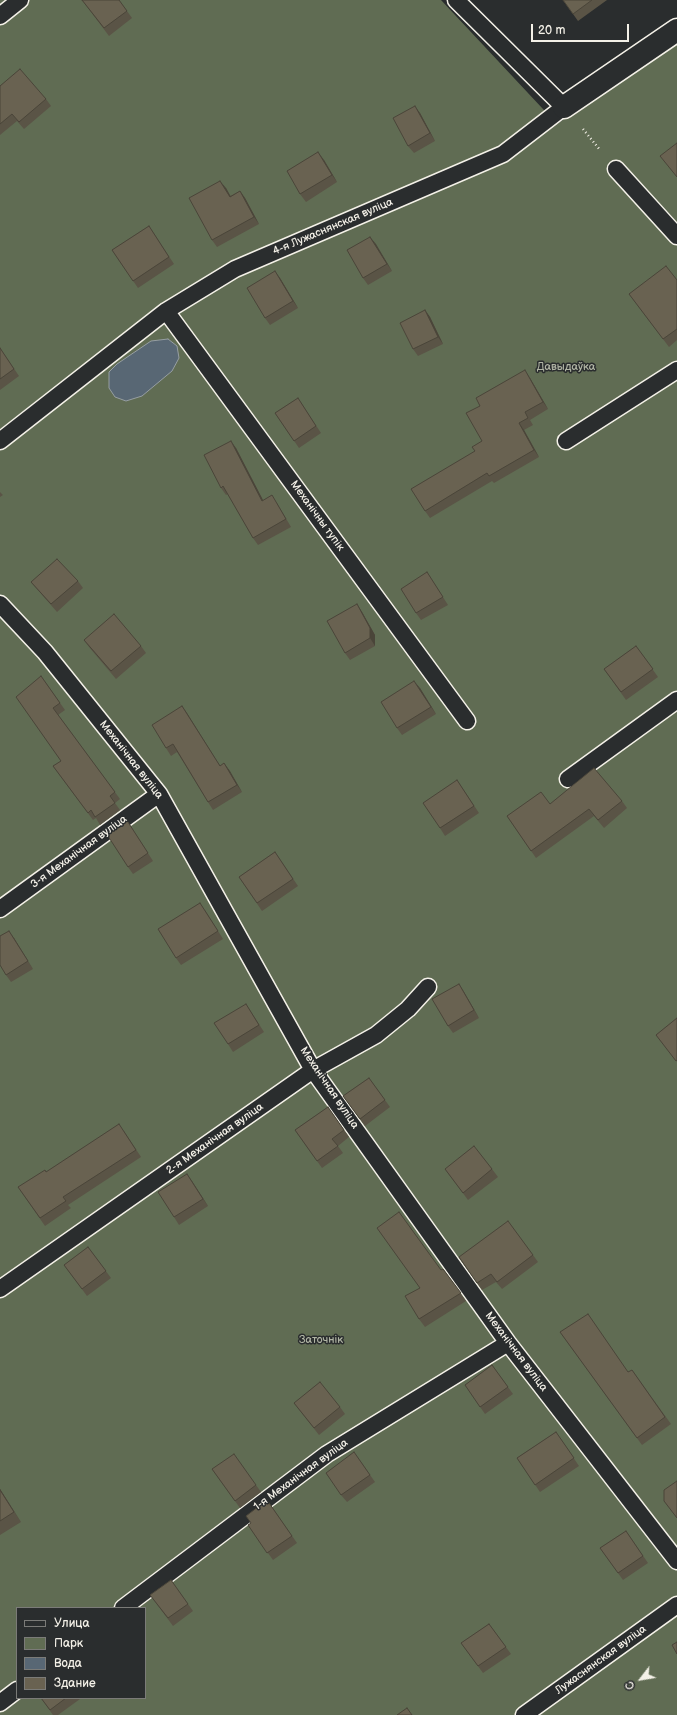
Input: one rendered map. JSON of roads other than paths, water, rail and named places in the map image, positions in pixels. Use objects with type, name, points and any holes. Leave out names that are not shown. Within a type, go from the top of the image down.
[{"type":"street","name":"4-я Лужаснянская вуліца","points":[[564,107],[677,30]]},
{"type":"lane","points":[[0,16],[20,0]]},
{"type":"lane","points":[[456,0],[564,107]]},
{"type":"lane","name":"4-я Лужаснянская вуліца","points":[[0,441],[166,311],[235,269],[503,154],[564,107]]},
{"type":"lane","points":[[616,168],[677,236]]},
{"type":"lane","name":"Механічны тупік","points":[[166,311],[467,721]]},
{"type":"lane","points":[[566,441],[677,370]]},
{"type":"lane","name":"Механічная вуліца","points":[[0,604],[45,652],[159,794],[313,1070],[508,1343],[677,1561]]},
{"type":"lane","points":[[568,779],[677,700]]},
{"type":"lane","name":"3-я Механічная вуліца","points":[[0,909],[159,794]]},
{"type":"lane","name":"2-я Механічная вуліца","points":[[0,1289],[313,1070],[376,1035],[408,1009],[428,987]]},
{"type":"lane","name":"1-я Механічная вуліца","points":[[124,1607],[327,1454],[508,1343]]},
{"type":"lane","name":"Лужаснянская вуліца","points":[[524,1715],[677,1604]]},
{"type":"lane","points":[[0,1703],[16,1691]]},
{"type":"water","points":[[168,339],[177,346],[179,358],[172,371],[142,396],[126,401],[115,397],[109,388],[109,372],[117,364],[151,341]]},
{"type":"park label","name":"Давыдаўка","points":[[566,367]]},
{"type":"park label","name":"Заточнік","points":[[321,1340]]}]
